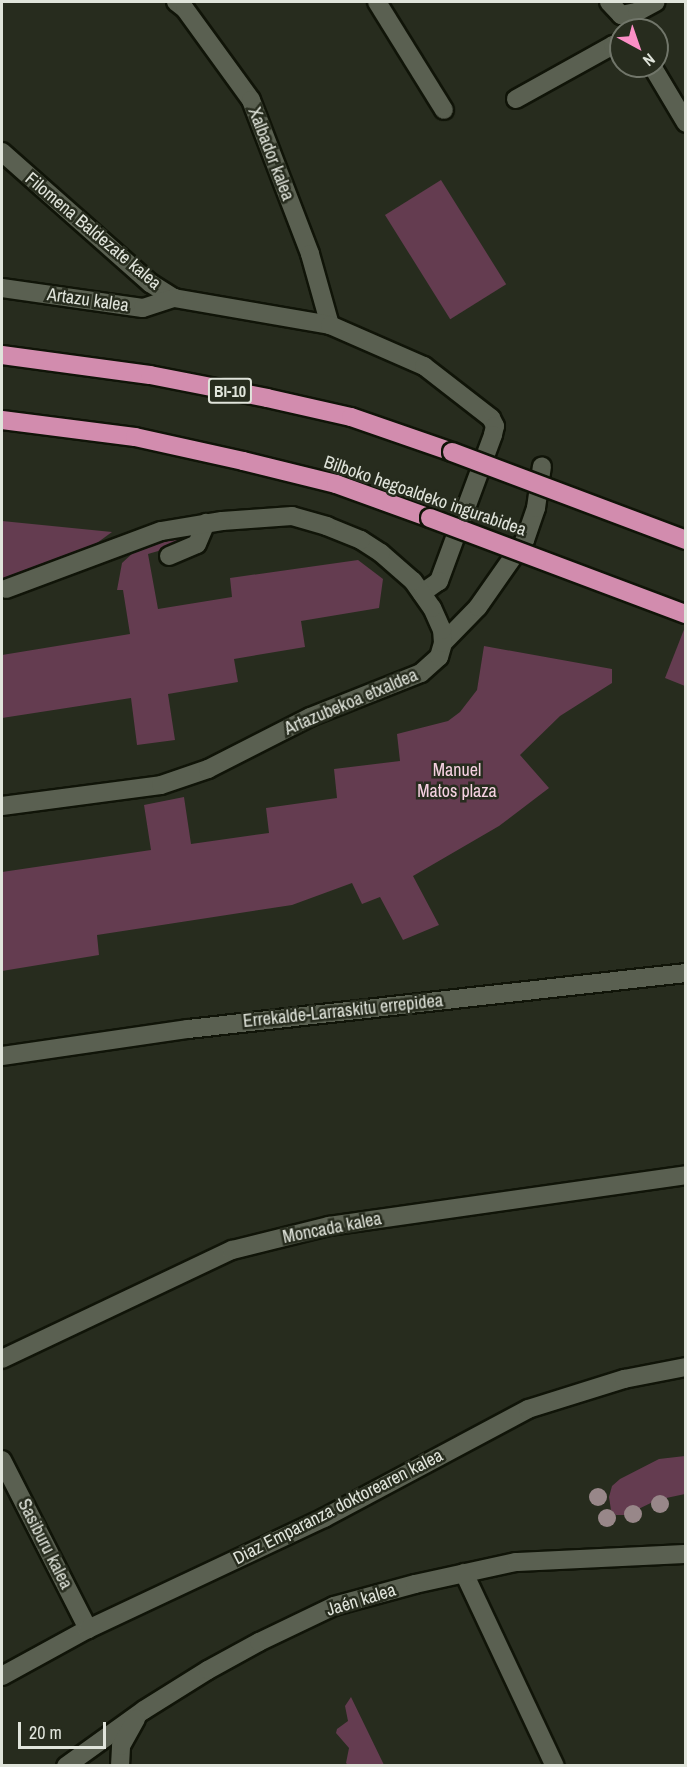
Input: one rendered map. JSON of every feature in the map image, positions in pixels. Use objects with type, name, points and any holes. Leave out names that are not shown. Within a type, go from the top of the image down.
[{"type":"highway","name":"BI-10","points":[[2,355],[150,375],[351,417],[686,540]]},
{"type":"highway","name":"Bilboko hegoaldeko ingurabidea","points":[[2,420],[135,437],[336,484],[686,614]]},
{"type":"street","name":"Xalbador kalea","points":[[176,2],[185,9],[251,100],[310,254],[330,325]]},
{"type":"street","points":[[377,2],[444,110]]},
{"type":"street","points":[[612,6],[628,15],[656,2]]},
{"type":"street","points":[[516,99],[609,49]]},
{"type":"street","points":[[659,78],[686,123]]},
{"type":"street","name":"Filomena Baldezate kalea","points":[[2,152],[150,283],[174,298],[330,325],[424,366],[490,418],[495,426],[440,582],[422,593]]},
{"type":"street","name":"Artazu kalea","points":[[2,288],[143,308],[174,298]]},
{"type":"street","name":"Artazubekoa etxaldea","points":[[2,806],[161,784],[208,769],[310,717],[382,691],[421,673],[439,657],[443,643],[478,607],[525,540],[536,508],[542,466]]},
{"type":"street","points":[[6,589],[161,531],[206,523],[292,516],[327,526],[361,540],[381,553],[413,581],[422,593],[442,630],[443,643]]},
{"type":"street","points":[[169,556],[197,544],[206,523]]},
{"type":"street","name":"Errekalde-Larraskitu errepidea","points":[[2,1056],[188,1029],[686,973]]},
{"type":"street","name":"Moncada kalea","points":[[2,1359],[232,1250],[329,1226],[686,1175]]},
{"type":"street","name":"Diaz Emparanza doktorearen kalea","points":[[2,1676],[88,1629],[324,1518],[528,1409],[624,1379],[686,1367]]},
{"type":"street","name":"Sasiburu kalea","points":[[2,1460],[88,1629]]},
{"type":"street","name":"Jaén kalea","points":[[78,1764],[137,1717],[208,1670],[259,1642],[334,1606],[516,1562],[686,1554]]},
{"type":"street","points":[[464,1573],[555,1766]]},
{"type":"street","points":[[120,1766],[121,1746],[137,1717]]},
{"type":"green space","points":[[441,180],[506,284],[450,319],[385,215]]},
{"type":"green space","points":[[2,521],[112,532],[90,548],[2,579]]},
{"type":"green space","points":[[181,538],[182,544],[148,554],[158,609],[232,597],[230,578],[358,560],[383,579],[379,608],[301,621],[305,647],[234,659],[238,682],[168,694],[175,740],[137,745],[131,698],[2,718],[2,655],[130,634],[123,590],[117,590],[122,563],[135,551],[157,541]]},
{"type":"green space","points":[[685,627],[685,686],[665,678]]},
{"type":"green space","name":"Manuel Matos plaza","points":[[484,646],[612,669],[612,683],[560,716],[520,755],[549,788],[499,826],[413,876],[439,925],[403,940],[380,897],[362,904],[352,883],[292,905],[97,935],[99,955],[2,971],[2,872],[151,850],[144,805],[184,797],[191,844],[269,833],[266,808],[337,798],[334,769],[400,761],[397,734],[448,721],[460,712],[477,690]]},
{"type":"green space","points":[[685,1456],[685,1494],[657,1500],[626,1515],[616,1515],[611,1510],[609,1497],[612,1486],[620,1479],[659,1459]]},
{"type":"green space","points":[[351,1697],[384,1765],[348,1765],[346,1763],[349,1748],[336,1733],[337,1729],[348,1721],[345,1706]]}]
